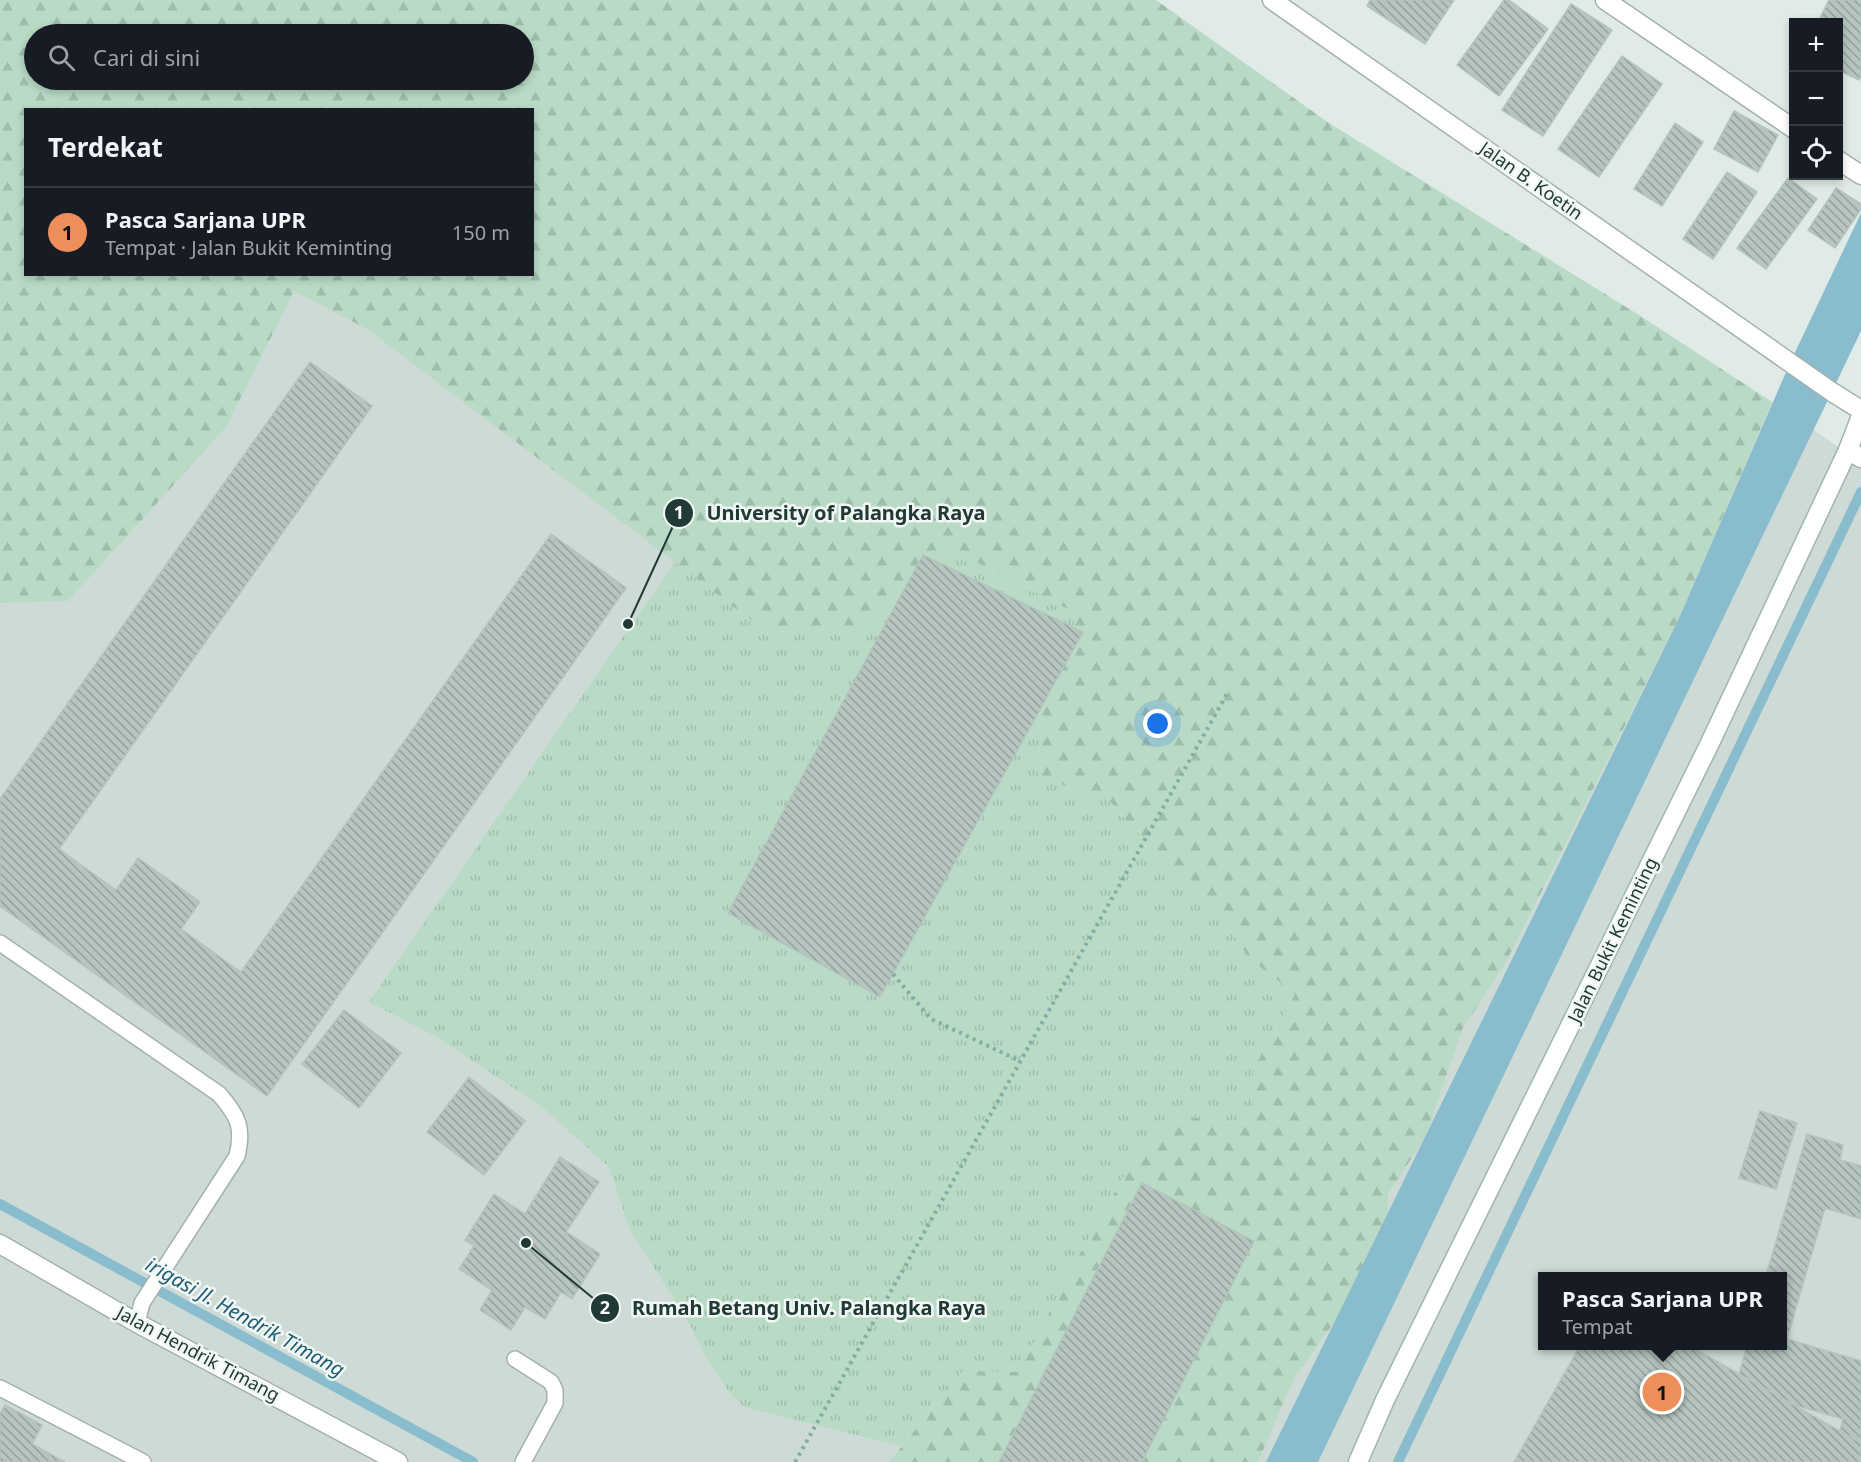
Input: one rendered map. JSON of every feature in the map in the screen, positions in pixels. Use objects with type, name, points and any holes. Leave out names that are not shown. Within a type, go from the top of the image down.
[{"type":"street","name":"Jalan B. Koetin","points":[[1272,0],[1790,363],[1861,410]]},
{"type":"street","points":[[1605,0],[1790,126]]},
{"type":"street","points":[[1843,162],[1861,175]]},
{"type":"street","name":"Jalan Bukit Keminting","points":[[1358,1462],[1385,1400],[1854,454],[1861,416]]},
{"type":"street","name":"Jalan Hendrik Timang","points":[[0,1244],[137,1323],[385,1459]]},
{"type":"lane","points":[[0,943],[219,1094],[231,1108],[238,1123],[241,1138],[237,1156],[142,1303],[137,1323]]},
{"type":"lane","points":[[515,1359],[551,1382],[555,1390],[555,1403],[523,1462]]},
{"type":"lane","points":[[0,1388],[143,1462]]},
{"type":"path","points":[[795,1462],[1228,692]]},
{"type":"path","points":[[893,974],[931,1019],[1020,1061]]},
{"type":"shaded area","points":[[0,0],[24,24],[24,90],[31,90],[27,108],[24,108],[24,276],[534,275],[1578,787],[1772,402],[1861,462],[1861,1462],[0,1462]]},
{"type":"green space","points":[[0,0],[1156,0],[1329,123],[1639,315],[1772,402],[1680,616],[1506,962],[1462,1030],[1425,1138],[1388,1194],[1388,1213],[1362,1284],[1294,1378],[1258,1462],[889,1462],[963,1371],[1019,1372],[1074,1264],[1127,1171],[1175,1115],[1258,1126],[1249,1086],[1257,1062],[1295,994],[1250,959],[1217,911],[1181,883],[1108,799],[1038,777],[1044,689],[1078,614],[950,549],[859,630],[767,632],[367,329],[294,291],[226,427],[68,601],[0,603]]},
{"type":"green space","points":[[950,549],[1079,614],[1044,689],[1038,777],[1108,799],[1181,883],[1217,911],[1250,959],[1295,994],[1257,1062],[1258,1126],[1175,1115],[1127,1171],[1074,1264],[1019,1372],[963,1372],[901,1446],[744,1407],[728,1391],[705,1356],[690,1325],[630,1230],[609,1167],[542,1107],[435,1036],[369,1002],[675,562],[767,632],[859,630]]},
{"type":"water","points":[[1861,213],[1861,331],[1318,1462],[1266,1462],[1680,616],[1790,363]]},
{"type":"building","points":[[1370,0],[1454,0],[1425,44],[1367,6]]},
{"type":"building","points":[[1504,0],[1509,0],[1548,29],[1499,96],[1457,65]]},
{"type":"building","points":[[1829,0],[1861,0],[1861,76],[1859,80],[1843,72],[1843,18],[1820,18]]},
{"type":"building","points":[[1571,4],[1612,30],[1543,136],[1502,110]]},
{"type":"building","points":[[1622,56],[1662,84],[1599,177],[1558,149]]},
{"type":"building","points":[[1734,111],[1778,135],[1758,172],[1714,149]]},
{"type":"building","points":[[1675,123],[1703,142],[1662,206],[1634,189]]},
{"type":"building","points":[[1727,172],[1757,192],[1713,259],[1683,239]]},
{"type":"building","points":[[1788,178],[1817,199],[1766,269],[1737,248]]},
{"type":"building","points":[[1836,188],[1861,204],[1861,209],[1835,248],[1808,230]]},
{"type":"building","points":[[310,362],[372,406],[59,849],[116,890],[138,858],[200,902],[181,929],[241,972],[551,534],[626,588],[267,1096],[0,906],[0,799]]},
{"type":"building","points":[[923,555],[1083,632],[880,997],[728,913]]},
{"type":"building","points":[[344,1010],[401,1053],[359,1108],[302,1064]]},
{"type":"building","points":[[469,1077],[525,1121],[484,1175],[427,1132]]},
{"type":"building","points":[[1760,1111],[1797,1123],[1776,1189],[1739,1178]]},
{"type":"building","points":[[1807,1134],[1843,1145],[1840,1160],[1861,1166],[1861,1219],[1825,1208],[1787,1339],[1787,1272],[1767,1272]]},
{"type":"building","points":[[560,1157],[599,1182],[566,1232],[600,1254],[572,1299],[561,1292],[545,1319],[525,1307],[511,1330],[480,1310],[492,1290],[459,1269],[474,1246],[465,1240],[494,1194],[525,1214]]},
{"type":"building","points":[[1142,1183],[1254,1241],[1142,1462],[999,1462]]},
{"type":"building","points":[[1787,1339],[1861,1361],[1861,1442],[1839,1435],[1843,1419],[1735,1388],[1746,1350],[1787,1350]]},
{"type":"building","points":[[1578,1350],[1697,1350],[1861,1443],[1861,1462],[1514,1462]]},
{"type":"building","points":[[5,1405],[42,1425],[32,1444],[65,1462],[0,1462],[0,1414]]},
{"type":"waterway","points":[[1398,1462],[1861,492]]},
{"type":"waterway","name":"irigasi Jl. Hendrik Timang","points":[[0,1204],[473,1462]]},
{"type":"place","name":"University of Palangka Raya","points":[[628,624]]},
{"type":"place","name":"Rumah Betang Univ. Palangka Raya","points":[[526,1243]]},
{"type":"place","name":"Pasca Sarjana UPR","points":[[1662,1392]]}]
